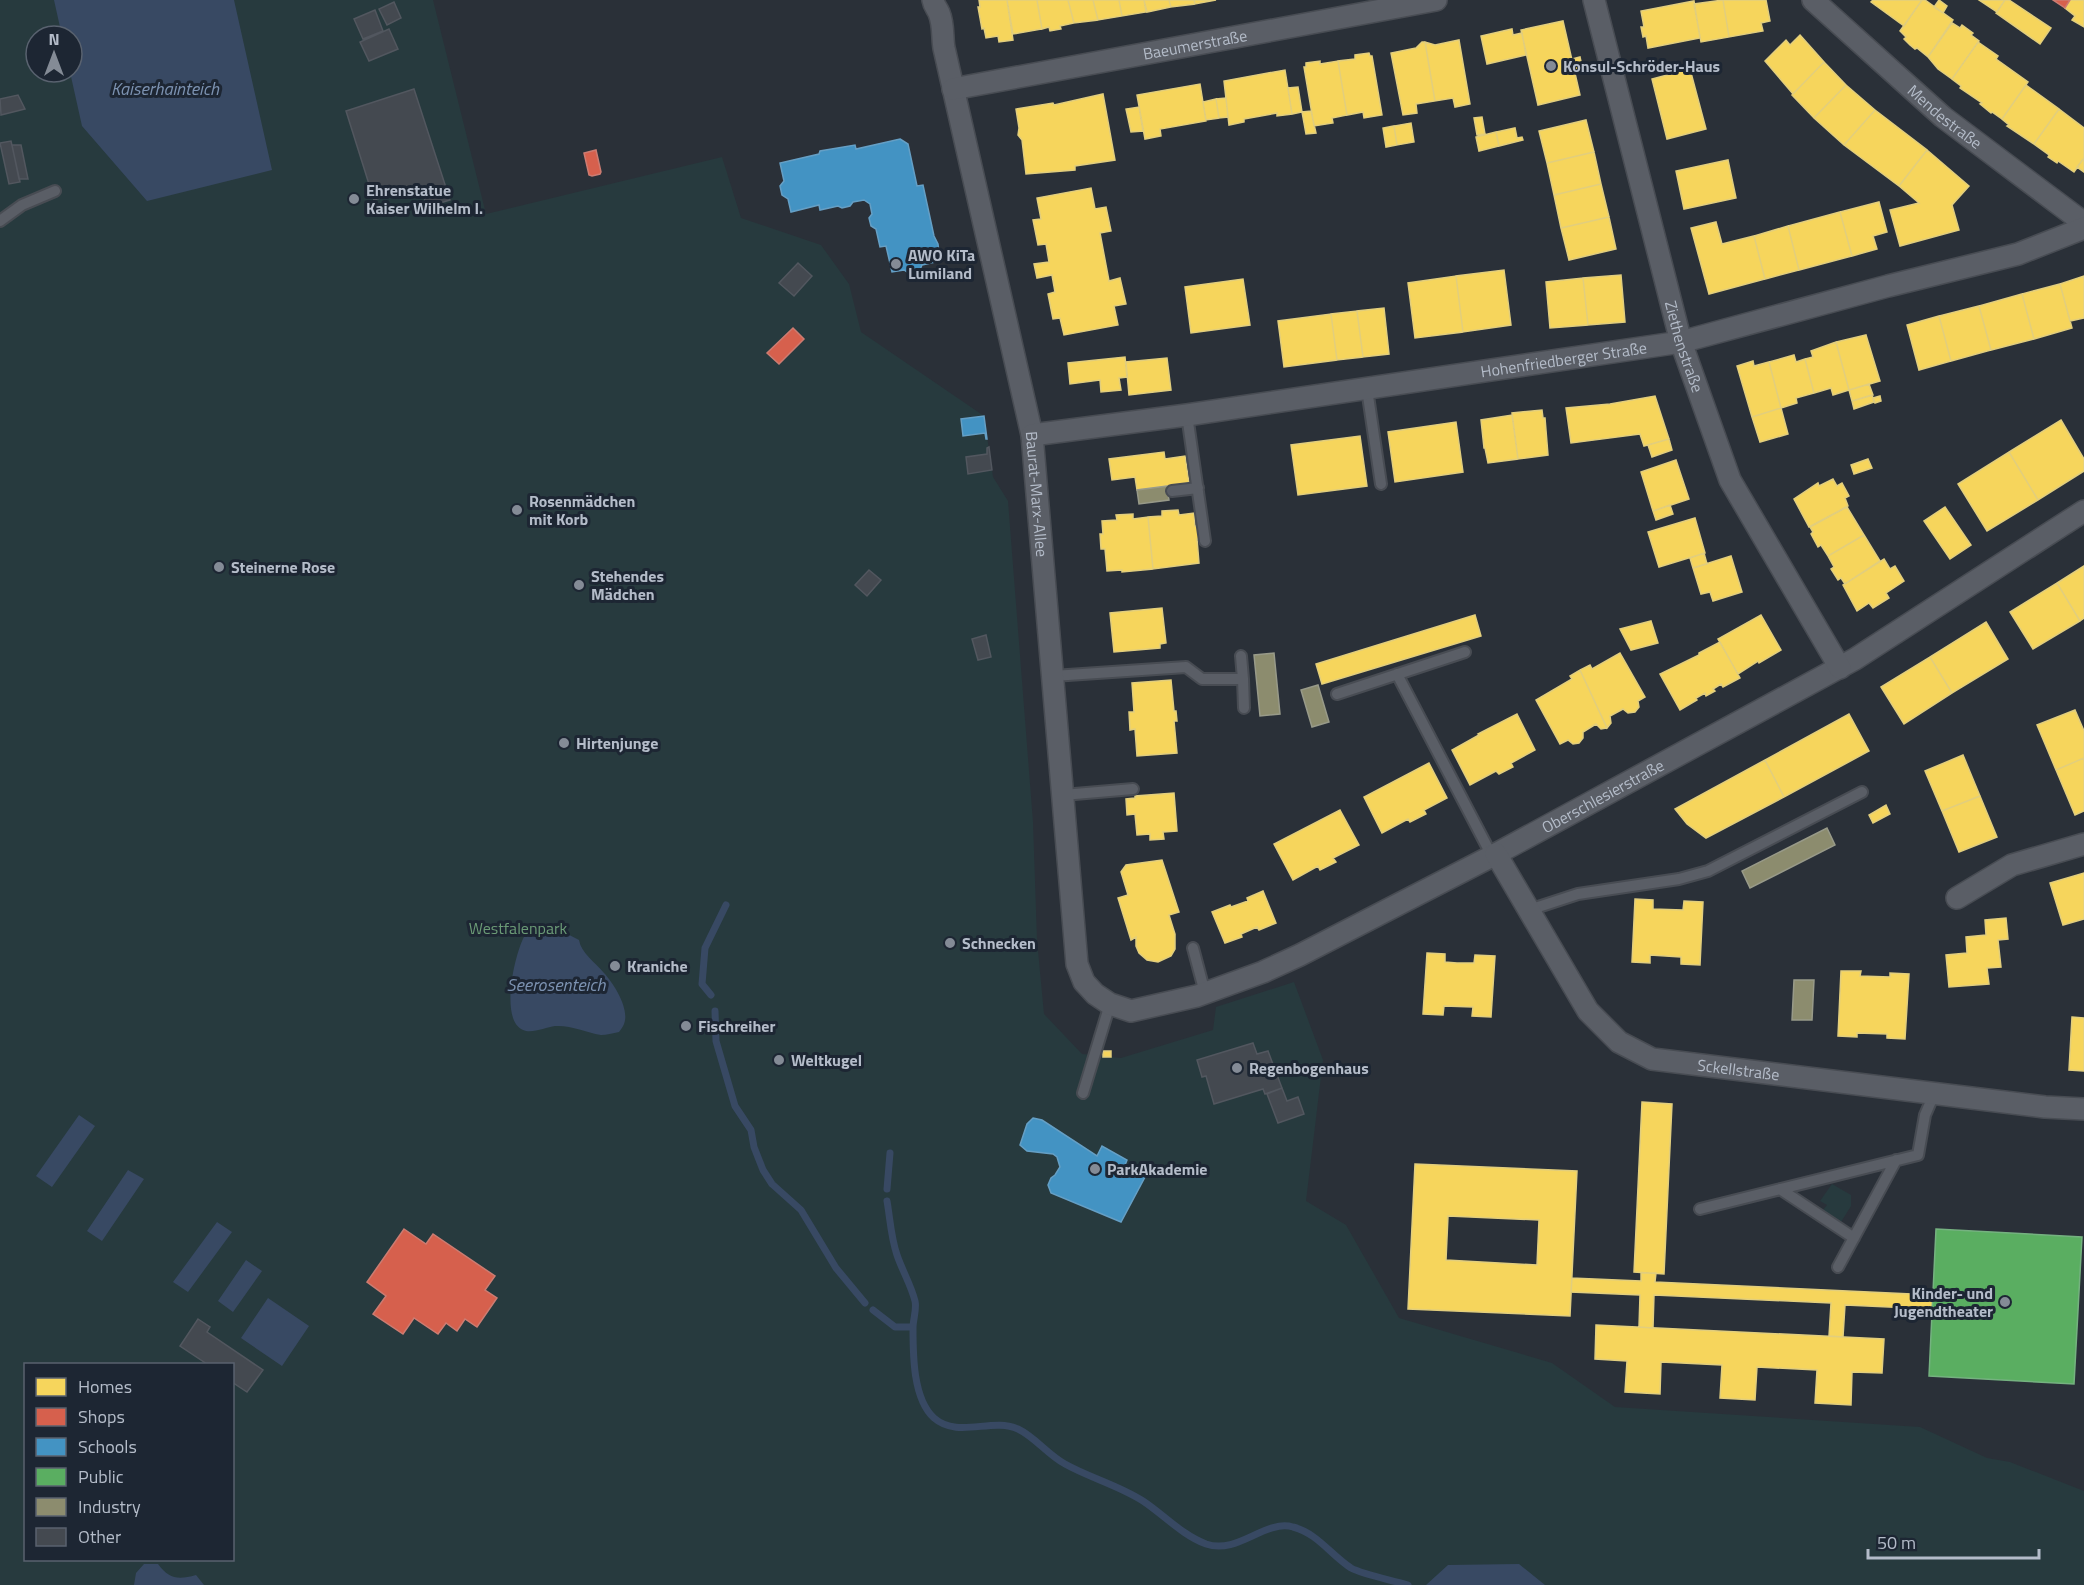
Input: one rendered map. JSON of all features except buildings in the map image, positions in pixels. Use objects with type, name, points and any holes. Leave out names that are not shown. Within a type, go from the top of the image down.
[{"type":"street","name":"Baeumerstraße","points":[[953,89],[1436,0]]},
{"type":"street","name":"Ziethenstraße","points":[[1594,0],[1681,342],[1730,480],[1840,668]]},
{"type":"street","name":"Mendestraße","points":[[1813,0],[1942,117],[2084,223]]},
{"type":"street","name":"Baurat-Marx-Allee","points":[[933,3],[939,13],[944,34],[942,40],[1032,435],[1077,964],[1084,982],[1102,999]]},
{"type":"street","name":"Hohenfriedberger Straße","points":[[1032,435],[1187,415],[1681,342],[1888,286],[2018,254],[2084,228]]},
{"type":"street","name":"Oberschlesierstraße","points":[[1102,999],[1131,1011],[1205,993],[1263,972],[1300,955],[1494,855],[1840,668],[2084,511]]},
{"type":"street","points":[[1957,897],[2012,865],[2084,844]]},
{"type":"street","name":"Sckellstraße","points":[[1494,855],[1529,910],[1587,1011],[1619,1042],[1652,1059],[2045,1107],[2084,1109]]},
{"type":"lane","points":[[0,221],[22,205],[55,191]]},
{"type":"lane","points":[[1367,389],[1381,484]]},
{"type":"lane","points":[[1187,415],[1205,541]]},
{"type":"lane","points":[[1172,491],[1198,488]]},
{"type":"lane","points":[[1337,694],[1466,652]]},
{"type":"lane","points":[[1241,656],[1244,708]]},
{"type":"lane","points":[[1053,676],[1186,667],[1202,679],[1243,679]]},
{"type":"lane","points":[[1397,674],[1494,855]]},
{"type":"lane","points":[[1063,795],[1133,789]]},
{"type":"lane","points":[[1529,910],[1578,894],[1679,879],[1708,871],[1862,792]]},
{"type":"lane","points":[[1192,948],[1205,993]]},
{"type":"lane","points":[[1083,1093],[1102,999]]},
{"type":"lane","points":[[1700,1209],[1918,1155],[1926,1115],[1935,1092]]},
{"type":"lane","points":[[1838,1267],[1896,1160]]},
{"type":"lane","points":[[1780,1189],[1854,1238]]},
{"type":"green space","name":"Westfalenpark","points":[[0,0],[433,0],[486,214],[722,157],[741,218],[821,245],[849,284],[861,332],[984,416],[993,477],[1008,501],[1033,822],[1037,940],[1044,1014],[1082,1054],[1121,1058],[1213,1030],[1216,1007],[1294,982],[1323,1060],[1306,1201],[1346,1225],[1399,1318],[1552,1363],[1615,1407],[1920,1427],[1987,1458],[2010,1462],[2084,1491],[2084,1585],[0,1585]]},
{"type":"green space","points":[[1832,1184],[1851,1195],[1851,1206],[1841,1222],[1823,1210],[1827,1205],[1820,1201]]},
{"type":"water","name":"Kaiserhainteich","points":[[54,0],[234,0],[272,170],[147,201],[82,126],[73,84],[84,84],[84,24],[59,24]]},
{"type":"water","name":"Seerosenteich","points":[[540,924],[548,924],[579,940],[585,953],[608,978],[620,997],[625,1011],[624,1024],[619,1032],[601,1035],[561,1026],[527,1031],[516,1024],[510,1000],[517,956],[525,935]]},
{"type":"water","points":[[79,1115],[95,1126],[52,1187],[36,1176]]},
{"type":"water","points":[[128,1170],[144,1179],[102,1241],[87,1231]]},
{"type":"water","points":[[217,1222],[232,1232],[188,1292],[173,1282]]},
{"type":"water","points":[[246,1260],[262,1271],[233,1312],[218,1301]]},
{"type":"water","points":[[268,1298],[309,1326],[282,1366],[241,1338]]},
{"type":"water","points":[[144,1564],[158,1564],[166,1573],[174,1577],[196,1575],[204,1585],[134,1585],[136,1573]]},
{"type":"water","points":[[1519,1564],[1545,1585],[1426,1585],[1448,1565]]},
{"type":"waterway","points":[[711,995],[702,984],[705,948],[726,905]]},
{"type":"waterway","points":[[715,1011],[716,1041],[735,1106],[751,1130],[754,1147],[763,1170],[772,1184],[801,1210],[836,1268],[865,1303]]},
{"type":"waterway","points":[[887,1189],[890,1153]]},
{"type":"waterway","points":[[887,1201],[895,1248],[916,1307],[913,1351],[918,1388],[927,1410],[934,1418],[954,1427],[997,1425],[1018,1429],[1059,1460],[1133,1495],[1189,1535],[1206,1544],[1229,1545],[1272,1528],[1293,1527],[1317,1539],[1351,1568],[1408,1585]]},
{"type":"waterway","points":[[873,1310],[895,1327],[913,1327]]},
{"type":"place","name":"Konsul-Schröder-Haus","points":[[1551,66]]},
{"type":"place","name":"Ehrenstatue Kaiser Wilhelm I.","points":[[354,199]]},
{"type":"place","name":"AWO KiTa Lumiland","points":[[896,264]]},
{"type":"place","name":"Rosenmädchen mit Korb","points":[[517,510]]},
{"type":"place","name":"Steinerne Rose","points":[[219,567]]},
{"type":"place","name":"Stehendes Mädchen","points":[[579,585]]},
{"type":"place","name":"Hirtenjunge","points":[[564,743]]},
{"type":"place","name":"Schnecken","points":[[950,943]]},
{"type":"place","name":"Kraniche","points":[[615,966]]},
{"type":"place","name":"Fischreiher","points":[[686,1026]]},
{"type":"place","name":"Weltkugel","points":[[779,1060]]},
{"type":"place","name":"Regenbogenhaus","points":[[1237,1068]]},
{"type":"place","name":"ParkAkademie","points":[[1095,1169]]},
{"type":"place","name":"Kinder- und Jugendtheater","points":[[2005,1302]]}]
